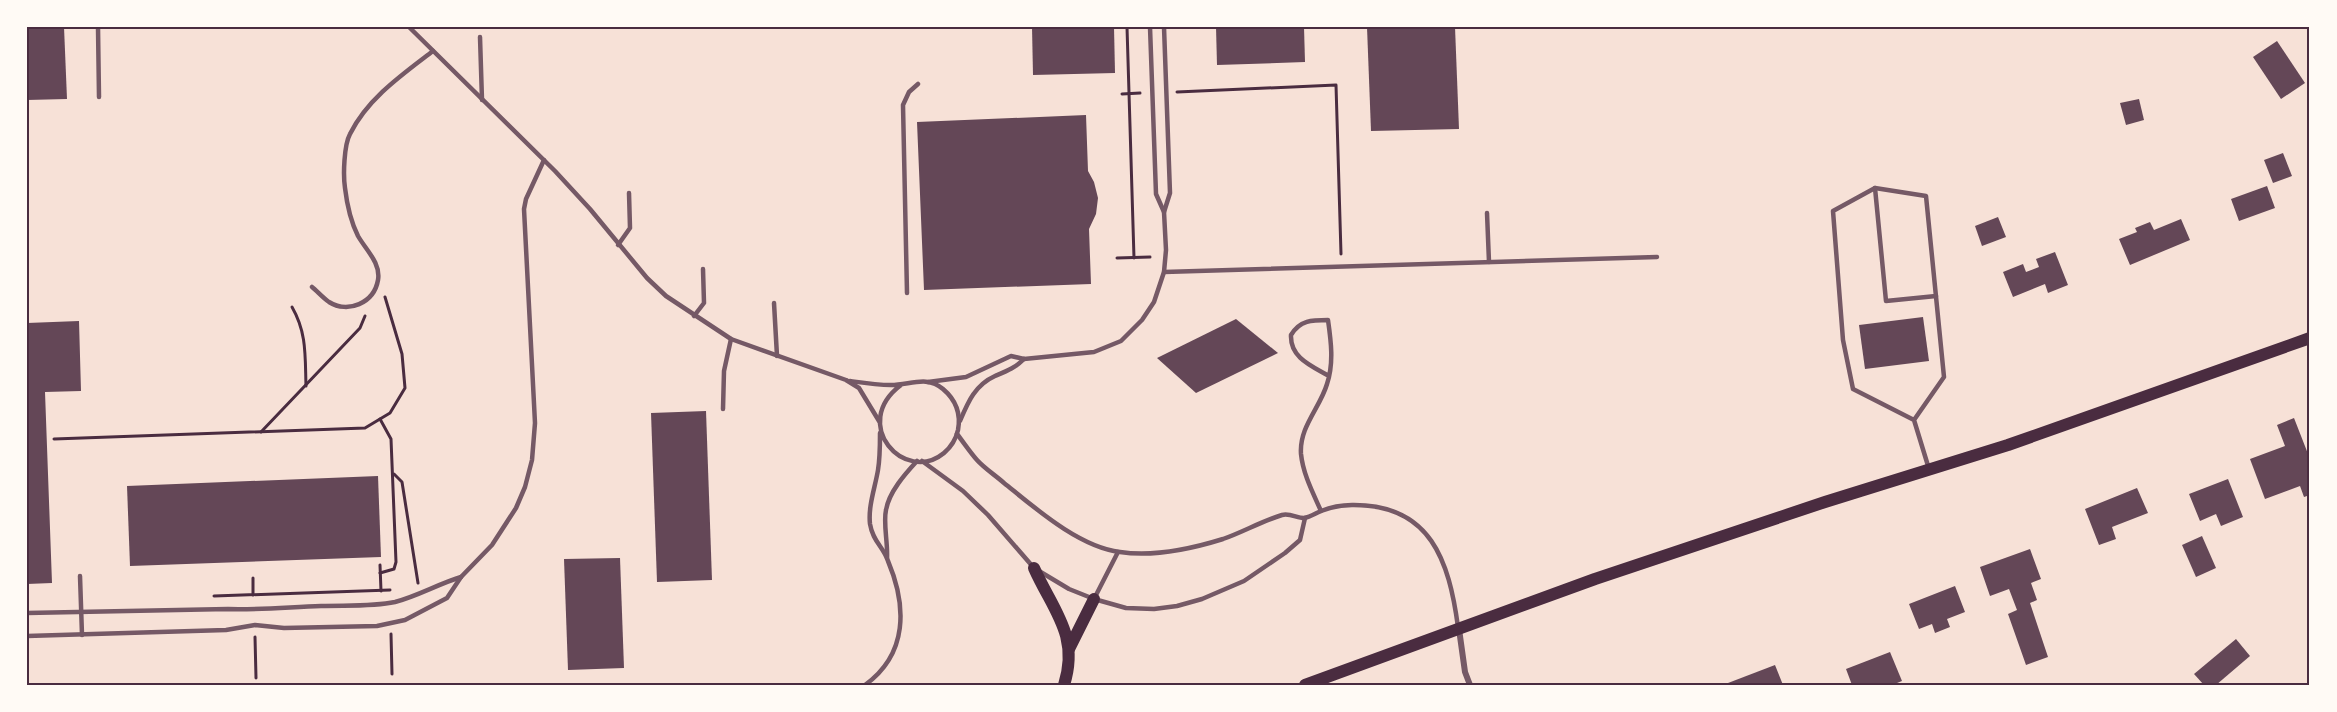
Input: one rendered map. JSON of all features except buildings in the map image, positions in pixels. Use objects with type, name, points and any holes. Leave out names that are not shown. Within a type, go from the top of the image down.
[{"type":"main road","points":[[1305,685],[1671,552],[2008,445],[2310,338]]},
{"type":"main road","points":[[1034,568],[1058,613],[1069,649],[1068,672],[1064,685]]},
{"type":"main road","points":[[1069,649],[1094,600]]},
{"type":"street","points":[[1459,629],[1465,672],[1470,685]]},
{"type":"lane","points":[[98,27],[99,97]]},
{"type":"lane","points":[[409,27],[544,160],[590,209],[646,278],[694,316],[731,339],[846,380],[877,385],[901,385],[914,381],[928,382],[966,376],[1011,356],[1024,359],[1094,352],[1121,341],[1142,320],[1154,302],[1164,272],[1166,250],[1164,212],[1170,193],[1164,27]]},
{"type":"lane","points":[[1150,27],[1156,194],[1164,212]]},
{"type":"lane","points":[[480,37],[482,100]]},
{"type":"lane","points":[[312,287],[329,302],[343,308],[358,305],[371,297],[378,279],[376,262],[358,235],[348,211],[344,177],[349,135],[388,85],[433,51]]},
{"type":"lane","points":[[907,293],[903,105],[909,92],[918,84]]},
{"type":"lane","points":[[27,636],[226,630],[255,625],[284,628],[383,625],[405,620],[447,598],[461,577],[492,545],[516,508],[525,487],[532,460],[535,423],[524,209],[544,160]]},
{"type":"lane","points":[[1875,188],[1886,301],[1936,296]]},
{"type":"lane","points":[[1914,420],[1944,376],[1926,196],[1875,188],[1833,211],[1843,340],[1853,389],[1914,420],[1929,469]]},
{"type":"lane","points":[[618,245],[630,228],[629,193]]},
{"type":"lane","points":[[1487,213],[1490,262]]},
{"type":"lane","points":[[1164,272],[1657,257]]},
{"type":"lane","points":[[694,316],[704,303],[703,269]]},
{"type":"lane","points":[[774,303],[777,356]]},
{"type":"lane","points":[[1321,511],[1307,478],[1301,452],[1307,424],[1327,386],[1329,376],[1331,348],[1328,320],[1303,322],[1291,335],[1291,342],[1299,358],[1329,376]]},
{"type":"lane","points":[[723,409],[724,371],[731,339]]},
{"type":"lane","points":[[865,685],[875,678],[890,659],[899,634],[901,615],[898,591],[888,558],[888,536],[885,523],[889,500],[906,472],[919,461],[942,455],[951,446],[968,399],[976,390],[987,380],[1014,369],[1024,359]]},
{"type":"lane","points":[[846,380],[859,388],[879,421]]},
{"type":"lane","points":[[928,382],[941,387],[951,396],[960,421]]},
{"type":"lane","points":[[888,558],[874,540],[869,513],[878,469],[879,421],[883,404],[890,393],[901,385]]},
{"type":"lane","points":[[880,430],[888,446],[901,457],[919,461],[963,490],[1034,568],[1069,589],[1094,600],[1126,608],[1154,609],[1202,599],[1244,581],[1300,540],[1305,518]]},
{"type":"lane","points":[[957,434],[978,461],[1034,507],[1096,546],[1118,552],[1142,554],[1183,549],[1223,539],[1285,514],[1305,518],[1336,506],[1384,507],[1413,522],[1434,545],[1444,563],[1453,590],[1459,629]]},
{"type":"lane","points":[[1094,600],[1118,552]]},
{"type":"lane","points":[[80,576],[82,634]]},
{"type":"lane","points":[[27,613],[254,610],[383,603],[415,596],[461,577]]},
{"type":"path","points":[[1127,27],[1134,258]]},
{"type":"path","points":[[1176,92],[1336,85],[1341,254]]},
{"type":"path","points":[[1122,94],[1145,93]]},
{"type":"path","points":[[1117,258],[1150,257]]},
{"type":"path","points":[[54,440],[366,428],[390,413],[405,388],[402,354],[385,297]]},
{"type":"path","points":[[292,307],[301,323],[305,340],[306,386]]},
{"type":"path","points":[[261,432],[360,328],[365,316]]},
{"type":"path","points":[[380,419],[391,439],[396,562],[394,569],[380,573]]},
{"type":"path","points":[[392,473],[402,482],[418,586]]},
{"type":"path","points":[[380,565],[381,596]]},
{"type":"path","points":[[253,578],[254,603]]},
{"type":"path","points":[[206,596],[399,590]]},
{"type":"path","points":[[391,632],[392,674]]},
{"type":"path","points":[[255,635],[256,678]]}]
